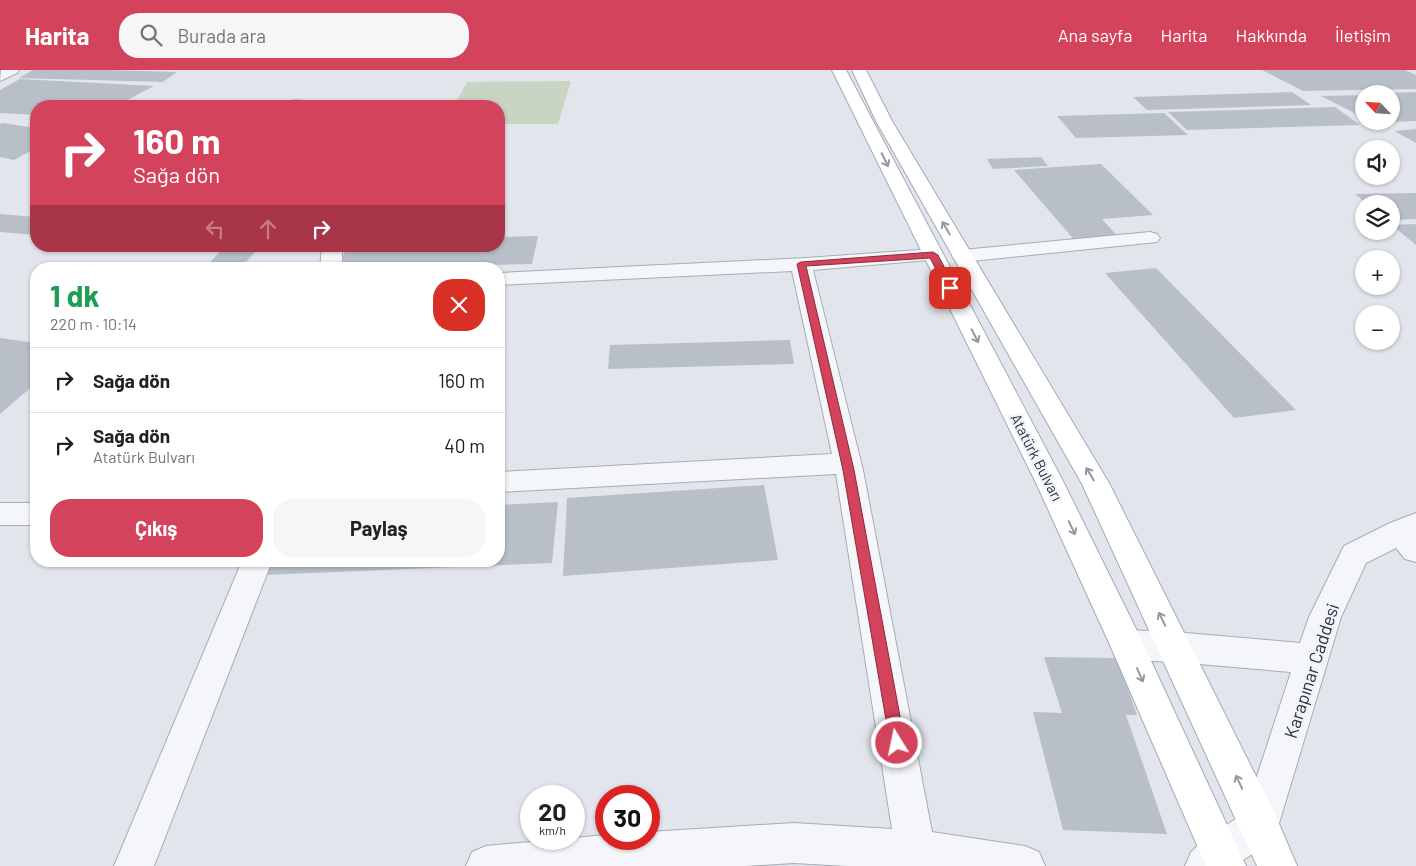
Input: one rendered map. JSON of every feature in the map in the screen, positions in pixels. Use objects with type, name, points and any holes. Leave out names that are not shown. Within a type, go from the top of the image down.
[{"type":"main road","name":"Atatürk Bulvarı","points":[[839,70],[1050,482],[1127,646],[1217,861]]},
{"type":"main road","points":[[859,70],[884,121],[1095,482],[1278,866]]},
{"type":"street","points":[[0,77],[12,70]]},
{"type":"street","points":[[962,256],[1150,238]]},
{"type":"street","points":[[505,279],[801,264],[933,255]]},
{"type":"street","points":[[801,264],[847,463],[915,850]]},
{"type":"street","points":[[505,482],[847,463]]},
{"type":"street","points":[[0,514],[30,514]]},
{"type":"street","name":"Karapınar Caddesi","points":[[1260,826],[1325,617],[1355,555],[1411,535]]},
{"type":"street","points":[[134,866],[255,567]]},
{"type":"street","points":[[1127,646],[1175,647],[1313,659]]},
{"type":"street","points":[[1217,861],[1260,826]]},
{"type":"street","points":[[486,866],[619,854],[794,843],[915,850],[1025,866]]},
{"type":"green space","points":[[571,81],[558,124],[505,124],[505,100],[457,100],[467,82]]},
{"type":"building","points":[[33,70],[177,72],[163,82],[19,78]]},
{"type":"building","points":[[1262,70],[1405,70],[1416,75],[1416,89],[1400,89],[1400,85],[1355,85],[1355,90],[1303,91]]},
{"type":"building","points":[[20,79],[154,86],[127,100],[30,100],[30,115],[0,113],[0,90]]},
{"type":"building","points":[[1292,92],[1311,105],[1147,110],[1133,97]]},
{"type":"building","points":[[1416,92],[1416,121],[1400,122],[1400,93]]},
{"type":"building","points":[[1355,95],[1355,113],[1321,96]]},
{"type":"building","points":[[1335,107],[1355,121],[1355,125],[1187,130],[1168,112]]},
{"type":"building","points":[[1164,113],[1188,135],[1076,138],[1057,116]]},
{"type":"building","points":[[0,124],[30,127],[30,151],[14,160],[0,157]]},
{"type":"building","points":[[1416,129],[1416,143],[1394,131]]},
{"type":"building","points":[[1041,157],[1048,166],[993,169],[987,159]]},
{"type":"building","points":[[1101,164],[1153,215],[1102,219],[1120,239],[1076,242],[1014,170]]},
{"type":"building","points":[[1416,193],[1416,219],[1400,220],[1400,195],[1355,194]]},
{"type":"building","points":[[0,214],[30,216],[30,234],[0,232]]},
{"type":"building","points":[[1416,224],[1416,245],[1400,232],[1400,225]]},
{"type":"building","points":[[538,236],[532,264],[505,265],[505,262],[340,262],[345,252],[505,252],[505,237]]},
{"type":"building","points":[[220,252],[255,252],[246,262],[210,262]]},
{"type":"building","points":[[1156,268],[1296,410],[1234,418],[1105,273]]},
{"type":"building","points":[[0,338],[30,342],[30,388],[0,414]]},
{"type":"building","points":[[790,340],[794,364],[608,369],[610,345]]},
{"type":"building","points":[[764,485],[778,560],[563,576],[567,498]]},
{"type":"building","points":[[558,502],[552,563],[505,565],[505,505]]},
{"type":"building","points":[[267,567],[456,567],[264,575]]},
{"type":"building","points":[[1044,657],[1117,658],[1137,715],[1126,715],[1167,834],[1063,830],[1033,712],[1062,713]]},
{"type":"route","points":[[897,743],[849,470],[801,264],[933,255],[950,288]]}]
